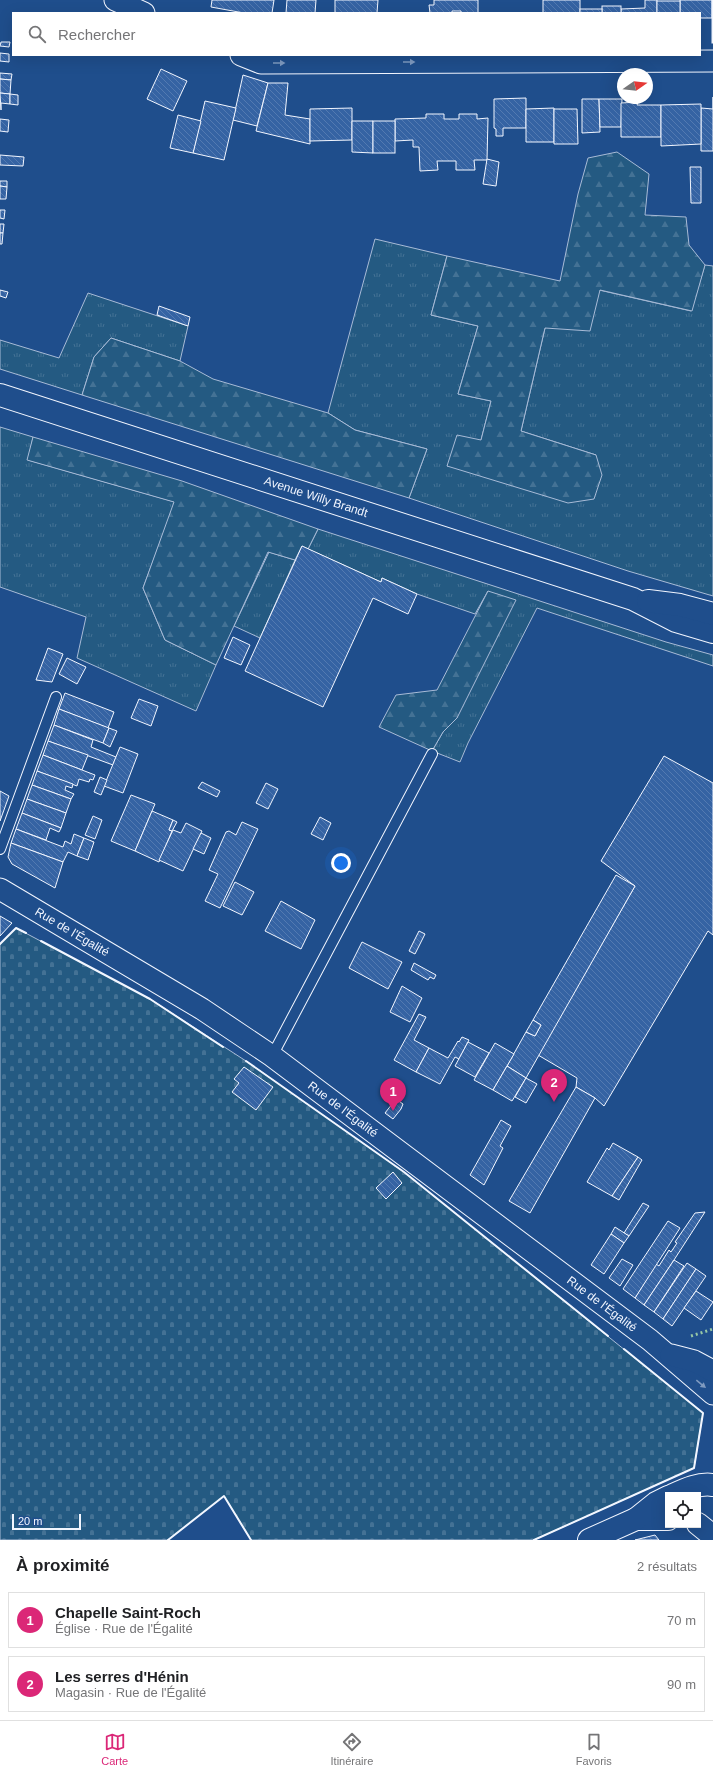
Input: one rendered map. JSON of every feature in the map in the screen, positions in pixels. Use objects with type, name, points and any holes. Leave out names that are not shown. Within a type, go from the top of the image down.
[{"type":"main road","name":"Avenue Willy Brandt","points":[[0,395],[633,599],[676,621],[713,632]]},
{"type":"main road","name":"Avenue Willy Brandt","points":[[633,599],[680,605],[713,614]]},
{"type":"main road","points":[[680,1492],[706,1484],[713,1485]]},
{"type":"main road","points":[[589,1540],[636,1519],[656,1503],[665,1498]]},
{"type":"main road","points":[[636,1519],[665,1518]]},
{"type":"main road","points":[[701,1526],[713,1536]]},
{"type":"street","points":[[115,0],[142,12]]},
{"type":"street","points":[[244,56],[261,63],[713,61]]},
{"type":"street","name":"Rue de l'Égalité","points":[[0,890],[202,1009],[272,1056],[668,1355],[713,1394]]},
{"type":"street","name":"Rue de l'Égalité","points":[[668,1355],[704,1360],[713,1371]]},
{"type":"lane","points":[[0,849],[56,697]]},
{"type":"lane","points":[[272,1056],[379,857],[432,754]]},
{"type":"green space","points":[[617,152],[649,174],[645,215],[686,217],[689,245],[705,265],[692,311],[600,290],[590,331],[545,328],[521,431],[596,455],[602,475],[594,499],[568,503],[447,466],[457,435],[481,440],[491,401],[458,394],[478,326],[431,315],[447,256],[560,281],[578,194],[588,158]]},
{"type":"green space","points":[[375,239],[447,256],[431,315],[478,326],[458,394],[491,401],[481,440],[447,466],[596,455],[521,431],[545,328],[599,290],[691,311],[705,265],[713,266],[713,596],[628,571],[409,498],[427,449],[355,430],[328,413]]},
{"type":"green space","points":[[88,293],[188,326],[180,361],[111,338],[94,357],[82,395],[0,369],[0,340],[59,358]]},
{"type":"green space","points":[[111,338],[180,361],[213,379],[328,413],[355,430],[427,449],[409,498],[82,395],[94,357]]},
{"type":"green space","points":[[0,427],[33,437],[28,460],[175,502],[143,588],[165,640],[216,665],[196,711],[77,658],[86,617],[0,587]]},
{"type":"green space","points":[[33,437],[182,481],[318,529],[308,549],[302,546],[295,560],[268,552],[216,665],[165,640],[143,588],[174,502],[27,460]]},
{"type":"green space","points":[[318,529],[666,642],[713,655],[713,666],[537,608],[468,743],[460,762],[432,751],[443,732],[457,718],[488,591],[475,614],[417,594],[382,578],[381,582],[308,549]]},
{"type":"green space","points":[[269,552],[295,560],[260,638],[234,626]]},
{"type":"green space","points":[[488,591],[516,600],[457,718],[443,732],[432,751],[379,727],[396,695],[437,690]]},
{"type":"green space","points":[[16,928],[150,999],[246,1061],[404,1172],[703,1413],[694,1468],[534,1540],[251,1540],[224,1496],[168,1540],[0,1540],[0,944]]},
{"type":"building","points":[[212,0],[274,0],[272,12],[238,12],[211,7]]},
{"type":"building","points":[[287,0],[316,0],[315,12],[286,12]]},
{"type":"building","points":[[335,0],[378,0],[377,12],[335,12]]},
{"type":"building","points":[[434,0],[478,0],[478,12],[430,12],[429,5],[434,5]]},
{"type":"building","points":[[543,0],[580,0],[580,12],[543,12]]},
{"type":"building","points":[[645,0],[657,0],[657,12],[621,12],[621,9],[645,8]]},
{"type":"building","points":[[680,0],[712,0],[712,18],[701,18],[701,12],[680,12]]},
{"type":"building","points":[[713,0],[713,43],[712,43]]},
{"type":"building","points":[[657,1],[680,1],[680,12],[657,12]]},
{"type":"building","points":[[602,6],[621,6],[621,12],[602,12]]},
{"type":"building","points":[[580,9],[602,9],[602,12],[580,12]]},
{"type":"building","points":[[1,42],[10,42],[9,47],[0,46]]},
{"type":"building","points":[[0,53],[9,54],[9,62],[0,61]]},
{"type":"building","points":[[161,69],[187,81],[173,111],[147,99]]},
{"type":"building","points":[[0,73],[12,74],[11,80],[0,79]]},
{"type":"building","points":[[243,75],[268,83],[257,126],[233,120]]},
{"type":"building","points":[[0,79],[11,80],[10,94],[0,93]]},
{"type":"building","points":[[268,83],[288,83],[285,115],[310,119],[310,144],[256,131]]},
{"type":"building","points":[[0,93],[10,94],[10,104],[1,103],[1,110]]},
{"type":"building","points":[[10,94],[18,95],[18,105],[10,104]]},
{"type":"building","points":[[526,98],[526,128],[503,128],[503,136],[496,136],[496,129],[494,128],[494,99]]},
{"type":"building","points":[[582,99],[599,99],[600,132],[582,133]]},
{"type":"building","points":[[599,99],[617,99],[617,104],[622,104],[621,127],[600,127]]},
{"type":"building","points":[[205,101],[236,108],[224,160],[193,153]]},
{"type":"building","points":[[621,104],[661,105],[661,137],[621,137]]},
{"type":"building","points":[[701,104],[701,144],[661,146],[661,105]]},
{"type":"building","points":[[352,108],[352,140],[310,141],[310,109]]},
{"type":"building","points":[[554,108],[554,142],[526,142],[526,109]]},
{"type":"building","points":[[701,108],[713,109],[713,151],[701,151]]},
{"type":"building","points":[[554,109],[577,109],[578,144],[554,144]]},
{"type":"building","points":[[426,114],[444,114],[444,119],[459,119],[459,114],[477,114],[477,119],[488,118],[487,160],[474,160],[475,170],[456,170],[456,161],[437,161],[438,170],[420,171],[419,147],[413,147],[413,140],[395,141],[395,119],[426,118]]},
{"type":"building","points":[[178,115],[201,121],[193,153],[170,148]]},
{"type":"building","points":[[0,119],[9,120],[8,132],[0,131]]},
{"type":"building","points":[[352,121],[373,121],[373,153],[352,152]]},
{"type":"building","points":[[373,121],[395,121],[395,153],[373,153]]},
{"type":"building","points":[[0,155],[24,157],[23,166],[0,165]]},
{"type":"building","points":[[487,159],[499,162],[496,186],[483,184]]},
{"type":"building","points":[[690,167],[701,167],[701,203],[691,203]]},
{"type":"building","points":[[0,181],[7,181],[7,187],[0,186]]},
{"type":"building","points":[[0,186],[7,187],[6,199],[0,199]]},
{"type":"building","points":[[0,210],[5,210],[4,219],[0,218]]},
{"type":"building","points":[[0,224],[4,224],[3,233],[0,233]]},
{"type":"building","points":[[0,233],[3,233],[2,244],[0,244]]},
{"type":"building","points":[[0,290],[8,292],[6,298],[0,296]]},
{"type":"building","points":[[159,306],[190,317],[188,326],[157,315]]},
{"type":"building","points":[[302,546],[381,582],[382,578],[417,594],[408,614],[373,598],[323,707],[245,671]]},
{"type":"building","points":[[233,637],[250,645],[241,665],[224,658]]},
{"type":"building","points":[[48,648],[63,654],[52,682],[36,680]]},
{"type":"building","points":[[67,658],[86,667],[77,684],[59,674]]},
{"type":"building","points":[[65,693],[114,712],[108,728],[59,709]]},
{"type":"building","points":[[139,699],[158,706],[151,726],[131,718]]},
{"type":"building","points":[[59,709],[109,728],[103,743],[54,725]]},
{"type":"building","points":[[54,725],[93,740],[91,747],[116,757],[113,765],[48,741]]},
{"type":"building","points":[[109,728],[117,731],[110,747],[103,743]]},
{"type":"building","points":[[48,741],[88,755],[82,770],[43,755]]},
{"type":"building","points":[[120,747],[138,754],[123,793],[104,786]]},
{"type":"building","points":[[43,755],[95,775],[93,780],[90,779],[89,782],[79,779],[77,786],[37,771]]},
{"type":"building","points":[[664,756],[713,783],[713,935],[708,931],[604,1106],[595,1098],[576,1087],[577,1078],[538,1055],[635,886],[601,861]]},
{"type":"building","points":[[37,771],[73,784],[72,788],[66,786],[65,790],[74,794],[71,799],[32,785]]},
{"type":"building","points":[[100,777],[107,780],[101,795],[94,792]]},
{"type":"building","points":[[202,782],[220,791],[217,797],[198,788]]},
{"type":"building","points":[[266,783],[278,789],[268,809],[256,803]]},
{"type":"building","points":[[32,785],[71,799],[66,813],[27,799]]},
{"type":"building","points":[[0,791],[9,796],[0,821]]},
{"type":"building","points":[[131,795],[155,804],[135,851],[111,841]]},
{"type":"building","points":[[27,799],[66,813],[61,828],[22,813]]},
{"type":"building","points":[[152,811],[173,820],[169,830],[172,831],[159,862],[135,851]]},
{"type":"building","points":[[22,813],[61,828],[59,832],[50,828],[46,840],[16,829]]},
{"type":"building","points":[[93,816],[102,820],[95,839],[85,835]]},
{"type":"building","points":[[320,817],[331,823],[323,840],[311,834]]},
{"type":"building","points":[[173,820],[177,822],[172,831],[169,830]]},
{"type":"building","points":[[242,822],[258,829],[220,908],[205,901],[218,874],[209,870],[226,832],[229,831],[236,835]]},
{"type":"building","points":[[186,823],[202,831],[183,871],[159,860],[173,830],[181,833]]},
{"type":"building","points":[[16,829],[63,847],[65,841],[71,844],[74,834],[84,838],[77,856],[68,852],[63,862],[11,843]]},
{"type":"building","points":[[201,833],[211,838],[204,854],[193,849]]},
{"type":"building","points":[[84,838],[94,842],[88,860],[77,856]]},
{"type":"building","points":[[11,843],[63,862],[55,888],[12,864],[8,857]]},
{"type":"building","points":[[616,875],[635,886],[526,1078],[507,1066],[526,1032],[535,1036],[541,1025],[533,1020]]},
{"type":"building","points":[[235,882],[254,892],[242,915],[223,906]]},
{"type":"building","points":[[281,901],[315,920],[301,949],[265,931]]},
{"type":"building","points":[[0,916],[12,923],[0,936]]},
{"type":"building","points":[[419,931],[425,934],[415,954],[409,951]]},
{"type":"building","points":[[362,942],[402,962],[388,989],[349,968]]},
{"type":"building","points":[[414,963],[436,975],[434,979],[430,977],[428,980],[411,970]]},
{"type":"building","points":[[402,986],[422,998],[410,1022],[390,1012]]},
{"type":"building","points":[[419,1014],[426,1017],[414,1040],[429,1048],[416,1072],[394,1060]]},
{"type":"building","points":[[533,1020],[541,1025],[535,1036],[526,1032]]},
{"type":"building","points":[[462,1037],[469,1040],[459,1059],[455,1057],[440,1084],[416,1072],[429,1048],[448,1058]]},
{"type":"building","points":[[468,1042],[489,1053],[475,1077],[455,1066]]},
{"type":"building","points":[[495,1043],[514,1054],[493,1090],[474,1080]]},
{"type":"building","points":[[507,1066],[526,1078],[512,1101],[493,1090]]},
{"type":"building","points":[[244,1067],[273,1087],[256,1110],[232,1092],[239,1083],[234,1079]]},
{"type":"building","points":[[526,1078],[537,1084],[526,1103],[515,1097]]},
{"type":"building","points":[[576,1087],[595,1098],[530,1213],[509,1201]]},
{"type":"building","points":[[396,1099],[403,1104],[393,1119],[385,1113]]},
{"type":"building","points":[[501,1120],[511,1126],[500,1146],[503,1148],[484,1185],[470,1175]]},
{"type":"building","points":[[613,1143],[638,1157],[612,1196],[587,1182],[607,1148],[609,1150]]},
{"type":"building","points":[[638,1157],[642,1160],[619,1200],[612,1196]]},
{"type":"building","points":[[393,1172],[402,1183],[386,1199],[376,1188]]},
{"type":"building","points":[[643,1203],[649,1206],[629,1236],[624,1233]]},
{"type":"building","points":[[705,1212],[644,1305],[635,1298],[656,1264],[659,1266],[669,1250],[671,1252],[677,1243],[675,1242],[695,1213]]},
{"type":"building","points":[[668,1221],[680,1228],[635,1298],[623,1289]]},
{"type":"building","points":[[615,1227],[629,1236],[624,1243],[611,1234]]},
{"type":"building","points":[[611,1234],[624,1243],[604,1274],[591,1265]]},
{"type":"building","points":[[622,1259],[633,1265],[620,1286],[609,1278]]},
{"type":"building","points":[[674,1260],[684,1266],[654,1312],[644,1305]]},
{"type":"building","points":[[687,1263],[696,1269],[663,1319],[654,1312]]},
{"type":"building","points":[[696,1269],[706,1276],[672,1326],[663,1319]]},
{"type":"building","points":[[696,1291],[713,1302],[701,1320],[684,1308]]},
{"type":"building","points":[[655,1535],[659,1540],[635,1540]]},
{"type":"hedge","points":[[691,1336],[713,1329]]},
{"type":"wall","points":[[0,944],[16,928],[26,933]]},
{"type":"wall","points":[[41,941],[150,999],[223,1047]]},
{"type":"wall","points":[[246,1061],[404,1172],[608,1336]]},
{"type":"wall","points":[[534,1540],[694,1468],[703,1413],[624,1349]]},
{"type":"wall","points":[[168,1540],[224,1496],[251,1540]]},
{"type":"place","name":"Les serres d'Hénin","points":[[554,1102]]},
{"type":"place","name":"Chapelle Saint-Roch","points":[[393,1111]]}]
